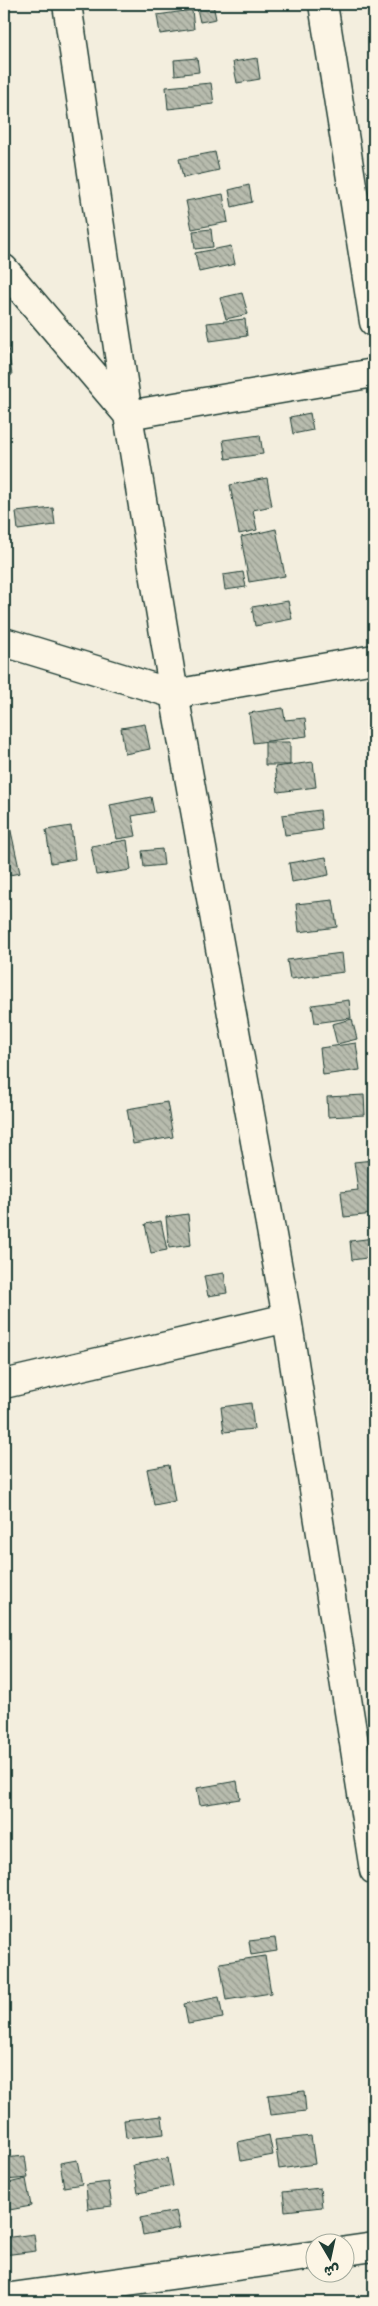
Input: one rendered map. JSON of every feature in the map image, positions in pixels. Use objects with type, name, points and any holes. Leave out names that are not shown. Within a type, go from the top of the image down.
[{"type":"street","points":[[67,4],[128,415],[174,694],[287,1318],[374,1870]]},
{"type":"street","points":[[323,4],[374,322]]},
{"type":"street","points":[[4,270],[128,415]]},
{"type":"street","points":[[128,415],[374,373]]},
{"type":"street","points":[[4,642],[174,694],[374,659]]},
{"type":"street","points":[[4,1384],[287,1318]]},
{"type":"street","points":[[356,2250],[374,2247]]},
{"type":"street","points":[[4,2298],[306,2256]]},
{"type":"building","points":[[196,4],[213,4],[216,19],[200,22]]},
{"type":"building","points":[[192,10],[194,29],[160,34],[157,15]]},
{"type":"building","points":[[197,58],[199,72],[175,75],[174,60]]},
{"type":"building","points":[[257,58],[260,79],[237,83],[233,62]]},
{"type":"building","points":[[211,83],[214,104],[168,109],[166,87]]},
{"type":"building","points":[[215,152],[219,170],[183,178],[179,159]]},
{"type":"building","points":[[249,185],[252,202],[232,207],[229,190]]},
{"type":"building","points":[[223,194],[228,222],[192,229],[186,201]]},
{"type":"building","points":[[211,229],[213,247],[195,249],[193,231]]},
{"type":"building","points":[[231,246],[235,264],[199,272],[195,253]]},
{"type":"building","points":[[242,293],[248,314],[226,319],[220,298]]},
{"type":"building","points":[[4,319],[12,375],[4,376]]},
{"type":"building","points":[[245,319],[247,336],[210,341],[207,323]]},
{"type":"building","points":[[310,413],[313,430],[293,434],[290,417]]},
{"type":"building","points":[[260,435],[263,454],[226,459],[223,440]]},
{"type":"building","points":[[267,478],[272,506],[253,510],[257,530],[239,534],[230,485]]},
{"type":"building","points":[[53,508],[55,525],[18,530],[16,512]]},
{"type":"building","points":[[276,529],[285,576],[249,582],[241,537]]},
{"type":"building","points":[[243,572],[246,587],[225,590],[223,575]]},
{"type":"building","points":[[288,601],[292,619],[255,626],[252,607]]},
{"type":"building","points":[[283,708],[285,720],[305,718],[307,736],[253,743],[249,713]]},
{"type":"building","points":[[145,724],[150,749],[125,754],[121,728]]},
{"type":"building","points":[[265,742],[290,742],[290,765],[265,765]]},
{"type":"building","points":[[313,762],[316,787],[278,792],[275,767]]},
{"type":"building","points":[[151,797],[154,812],[132,816],[136,836],[117,839],[110,805]]},
{"type":"building","points":[[320,810],[322,830],[285,835],[282,815]]},
{"type":"building","points":[[9,822],[20,873],[4,876],[4,823]]},
{"type":"building","points":[[71,826],[75,859],[51,863],[46,830]]},
{"type":"building","points":[[127,840],[131,870],[96,875],[91,846]]},
{"type":"building","points":[[162,849],[164,865],[144,867],[142,851]]},
{"type":"building","points":[[326,857],[329,875],[292,882],[289,863]]},
{"type":"building","points":[[333,900],[337,927],[299,932],[296,904]]},
{"type":"building","points":[[342,953],[344,972],[290,979],[287,960]]},
{"type":"building","points":[[349,1000],[351,1018],[315,1023],[312,1005]]},
{"type":"building","points":[[352,1019],[357,1039],[337,1044],[332,1024]]},
{"type":"building","points":[[356,1043],[360,1070],[323,1075],[320,1048]]},
{"type":"building","points":[[364,1095],[365,1115],[328,1117],[327,1097]]},
{"type":"building","points":[[167,1102],[173,1137],[133,1144],[127,1109]]},
{"type":"building","points":[[373,1160],[374,1214],[344,1217],[341,1192],[358,1190],[354,1162]]},
{"type":"building","points":[[188,1214],[191,1245],[169,1248],[166,1217]]},
{"type":"building","points":[[161,1221],[167,1250],[151,1253],[145,1224]]},
{"type":"building","points":[[374,1238],[374,1257],[352,1260],[350,1241]]},
{"type":"building","points":[[224,1273],[227,1293],[208,1296],[204,1276]]},
{"type":"building","points":[[374,1359],[374,1377],[372,1378],[370,1360]]},
{"type":"building","points":[[251,1403],[254,1429],[224,1432],[221,1407]]},
{"type":"building","points":[[169,1465],[175,1501],[154,1505],[147,1469]]},
{"type":"building","points":[[237,1781],[240,1799],[200,1805],[197,1788]]},
{"type":"building","points":[[275,1938],[277,1951],[251,1955],[249,1941]]},
{"type":"building","points":[[265,1956],[271,1993],[226,2000],[220,1963]]},
{"type":"building","points":[[219,1997],[223,2018],[188,2024],[184,2004]]},
{"type":"building","points":[[304,2091],[306,2111],[271,2115],[268,2095]]},
{"type":"building","points":[[162,2116],[164,2134],[126,2138],[124,2120]]},
{"type":"building","points":[[269,2135],[273,2155],[241,2161],[238,2142]]},
{"type":"building","points":[[311,2136],[315,2164],[279,2169],[275,2140]]},
{"type":"building","points":[[25,2156],[28,2178],[6,2180],[4,2158]]},
{"type":"building","points":[[168,2158],[173,2186],[138,2193],[133,2165]]},
{"type":"building","points":[[77,2160],[82,2184],[64,2187],[60,2163]]},
{"type":"building","points":[[26,2179],[31,2206],[4,2211],[4,2184]]},
{"type":"building","points":[[108,2182],[112,2206],[88,2209],[86,2185]]},
{"type":"building","points":[[320,2188],[322,2207],[285,2211],[283,2192]]},
{"type":"building","points":[[176,2211],[180,2228],[143,2235],[140,2218]]},
{"type":"building","points":[[34,2234],[36,2251],[4,2255],[4,2238]]}]
